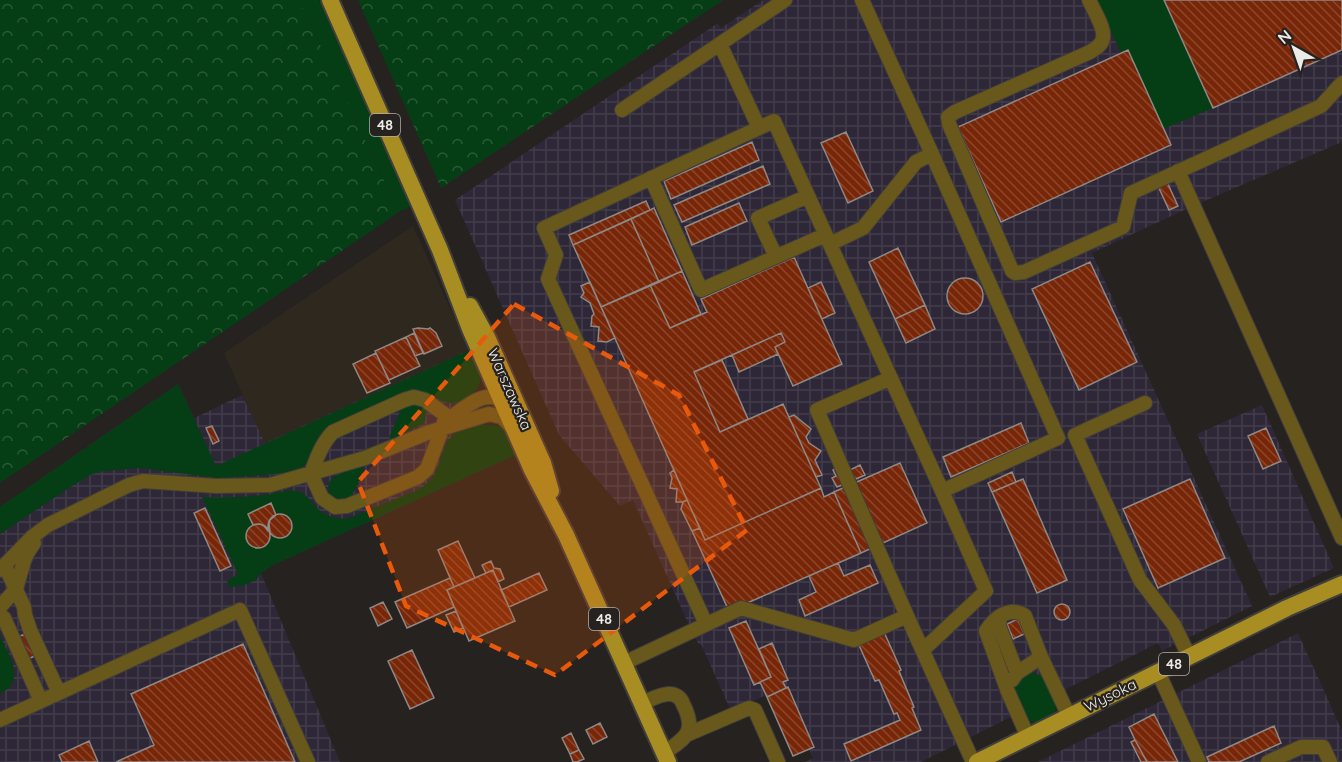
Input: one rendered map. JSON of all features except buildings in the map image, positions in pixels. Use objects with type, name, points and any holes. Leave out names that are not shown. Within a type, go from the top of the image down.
[{"type":"main road","name":"Warszawska","points":[[330,0],[440,250],[470,329],[496,373],[519,424],[532,471],[566,535],[666,758]]},
{"type":"main road","name":"Warszawska","points":[[496,373],[501,399],[519,424]]},
{"type":"main road","name":"Wysoka","points":[[975,762],[1287,608],[1342,584]]},
{"type":"lane","points":[[622,110],[785,0]]},
{"type":"lane","points":[[862,0],[1058,438],[942,491]]},
{"type":"lane","points":[[1089,0],[1102,28],[1103,38],[1098,47],[948,117],[1012,271],[1015,273],[1020,273],[1123,227],[1131,193],[1321,106],[1342,83]]},
{"type":"lane","points":[[720,44],[759,128]]},
{"type":"lane","points":[[706,624],[548,279],[556,255],[544,228],[774,121],[986,591],[923,650]]},
{"type":"lane","points":[[651,178],[700,290],[776,256],[863,228],[916,162],[932,154]]},
{"type":"lane","points":[[1178,171],[1342,538]]},
{"type":"lane","points":[[776,256],[758,218],[807,196]]},
{"type":"lane","points":[[482,398],[496,373]]},
{"type":"lane","points":[[891,378],[817,411],[907,616],[975,762]]},
{"type":"lane","points":[[63,691],[28,625],[24,607],[16,590],[2,568],[32,537],[48,525],[129,485],[143,481],[216,486],[270,485],[311,474],[365,458],[446,424],[489,414],[497,408],[501,399],[491,396],[471,403],[446,424],[427,469],[418,477],[347,506],[335,507],[322,498],[311,474],[326,439],[333,432],[414,397],[425,400],[446,424]]},
{"type":"lane","points":[[1145,403],[1075,435],[1140,580],[1174,625],[1189,656]]},
{"type":"lane","points":[[489,414],[519,424]]},
{"type":"lane","points":[[0,608],[16,590],[28,552],[48,525]]},
{"type":"lane","points":[[624,663],[741,608],[854,640],[907,616]]},
{"type":"lane","points":[[0,720],[240,610],[308,762]]},
{"type":"lane","points":[[1028,737],[1008,692],[986,631],[991,623],[1000,616],[1012,611],[1024,616],[1069,716]]},
{"type":"lane","points":[[0,615],[4,618],[37,703]]},
{"type":"lane","points":[[1000,616],[999,626],[1017,673]]},
{"type":"lane","points":[[0,629],[37,703]]},
{"type":"lane","points":[[1008,692],[1011,681],[1017,673],[1041,657]]},
{"type":"lane","points":[[1158,672],[1199,762]]},
{"type":"lane","points":[[642,703],[669,694],[676,695],[682,700],[690,719],[690,726],[686,735],[666,758]]},
{"type":"lane","points":[[686,735],[749,708],[755,710],[778,762]]},
{"type":"lane","points":[[1268,762],[1301,747],[1323,747],[1330,762]]},
{"type":"highlighted area","points":[[514,304],[679,395],[747,530],[555,675],[406,606],[358,482]]},
{"type":"shaded area","points":[[763,0],[1342,0],[1342,142],[1193,206],[1092,253],[1252,606],[1162,651],[1158,643],[921,762],[805,762],[813,758],[809,749],[766,695],[731,711],[701,644],[699,645],[692,632],[633,500],[620,506],[559,435],[455,200],[718,23],[721,28]]},
{"type":"shaded area","points":[[413,226],[469,350],[264,444],[224,353]]},
{"type":"shaded area","points":[[469,350],[469,399],[481,425],[515,455],[273,565],[261,573],[340,762],[0,762],[0,507],[178,384],[194,418],[242,395],[265,443]]},
{"type":"shaded area","points":[[1262,405],[1334,568],[1270,597],[1197,434]]},
{"type":"shaded area","points":[[1298,633],[1342,731],[1342,762],[1038,762]]},
{"type":"green space","points":[[0,0],[299,0],[399,212],[0,483]]},
{"type":"green space","points":[[299,0],[319,0],[411,203],[408,208],[399,212]]},
{"type":"green space","points":[[358,0],[723,0],[441,188]]},
{"type":"green space","points":[[1097,0],[1164,0],[1213,108],[1163,129],[1155,128]]},
{"type":"green space","points":[[472,349],[480,377],[474,395],[452,403],[424,392],[405,392],[336,424],[311,460],[300,469],[265,475],[218,478],[140,468],[104,471],[92,474],[72,486],[0,534],[0,507],[178,384],[216,466]]},
{"type":"green space","points":[[412,401],[427,411],[425,421],[392,439],[389,438],[403,405]]},
{"type":"green space","points":[[481,425],[497,426],[506,430],[518,454],[273,565],[261,573],[256,580],[240,587],[239,585],[230,588],[227,582],[238,574],[202,497],[267,495],[296,491],[306,495],[317,508],[327,515],[347,519],[420,489],[434,475],[445,446],[452,436],[457,432]]},
{"type":"green space","points":[[364,466],[357,486],[350,496],[340,500],[332,496],[328,488],[333,478]]},
{"type":"green space","points":[[0,636],[14,667],[14,675],[13,682],[0,694]]},
{"type":"green space","points":[[1032,672],[1045,678],[1056,704],[1051,717],[1039,723],[1028,719],[1015,690],[1018,682]]}]
